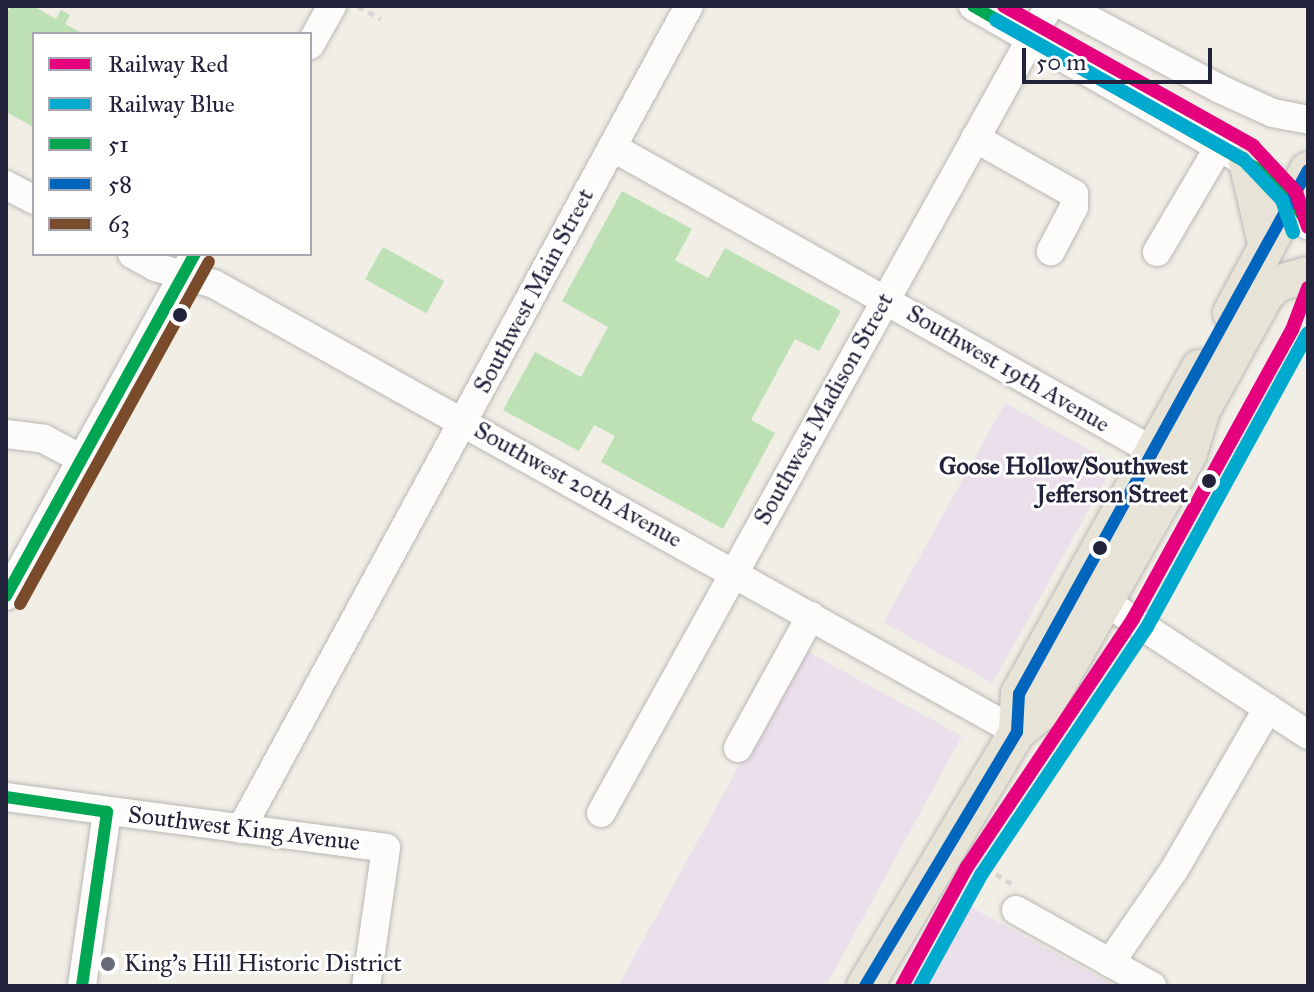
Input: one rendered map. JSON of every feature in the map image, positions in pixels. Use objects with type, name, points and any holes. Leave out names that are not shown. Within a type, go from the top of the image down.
[{"type":"main road","points":[[1233,154],[1267,247]]},
{"type":"main road","points":[[1092,593],[1153,451],[1267,247],[1303,198]]},
{"type":"main road","points":[[865,986],[1017,732],[1019,694],[1189,453],[1202,410],[1265,296],[1276,284],[1308,275]]},
{"type":"street","points":[[312,41],[332,6]]},
{"type":"street","name":"Southwest Main Street","points":[[241,829],[689,6]]},
{"type":"street","points":[[973,6],[1233,154],[1303,198]]},
{"type":"street","name":"Southwest Madison Street","points":[[601,813],[1049,6]]},
{"type":"street","points":[[1064,6],[1233,95],[1273,113],[1308,120]]},
{"type":"street","points":[[975,138],[1074,194],[1074,207],[1051,251]]},
{"type":"street","name":"Southwest 19th Avenue","points":[[612,147],[1153,451]]},
{"type":"street","points":[[1157,252],[1233,154]]},
{"type":"street","points":[[6,185],[32,199]]},
{"type":"street","name":"Southwest 20th Avenue","points":[[144,256],[190,264],[209,281],[463,420],[1017,732]]},
{"type":"street","points":[[6,596],[190,264]]},
{"type":"street","points":[[6,434],[44,439],[82,459]]},
{"type":"street","points":[[1092,593],[1308,735]]},
{"type":"street","points":[[738,748],[811,616]]},
{"type":"street","points":[[1110,963],[1174,870],[1268,708]]},
{"type":"street","name":"Southwest King Avenue","points":[[6,797],[386,848],[366,986]]},
{"type":"street","points":[[82,986],[107,812]]},
{"type":"street","points":[[1016,910],[1152,986]]},
{"type":"path","points":[[358,6],[381,19]]},
{"type":"shaded area","points":[[1005,403],[1114,464],[993,683],[883,623]]},
{"type":"shaded area","points":[[803,649],[962,736],[826,986],[618,986]]},
{"type":"shaded area","points":[[969,906],[1115,986],[926,986]]},
{"type":"green space","points":[[11,6],[33,6],[56,19],[61,10],[70,15],[65,24],[80,32],[32,32],[32,126],[6,112],[6,14]]},
{"type":"green space","points":[[622,191],[692,229],[675,260],[708,278],[725,248],[841,311],[819,351],[795,339],[751,420],[775,433],[723,529],[601,462],[615,436],[594,425],[579,451],[503,410],[535,352],[581,377],[608,327],[562,301]]},
{"type":"green space","points":[[383,247],[444,281],[426,313],[365,279]]},
{"type":"rail line","name":"Red","points":[[1004,6],[1253,146],[1296,192],[1308,227]]},
{"type":"rail line","name":"Blue","points":[[996,20],[1243,159],[1282,200],[1293,232]]},
{"type":"rail line","name":"Red","points":[[902,986],[967,867],[1133,619],[1292,330],[1308,288]]},
{"type":"rail line","name":"Blue","points":[[920,986],[981,875],[1147,627],[1308,333]]},
{"type":"transit line","name":"51","points":[[973,6],[1258,169],[1292,199],[1308,225]]},
{"type":"transit line","name":"58","points":[[865,986],[1017,732],[1019,694],[1308,170]]},
{"type":"transit line","name":"51","points":[[6,596],[194,256]]},
{"type":"transit line","name":"63","points":[[20,604],[209,262]]},
{"type":"transit line","name":"51","points":[[6,797],[107,812]]},
{"type":"transit line","name":"51","points":[[82,986],[107,812]]},
{"type":"place","name":"Goose Hollow/Southwest Jefferson Street","points":[[1209,481]]},
{"type":"place","name":"King's Hill Historic District","points":[[108,964]]}]
